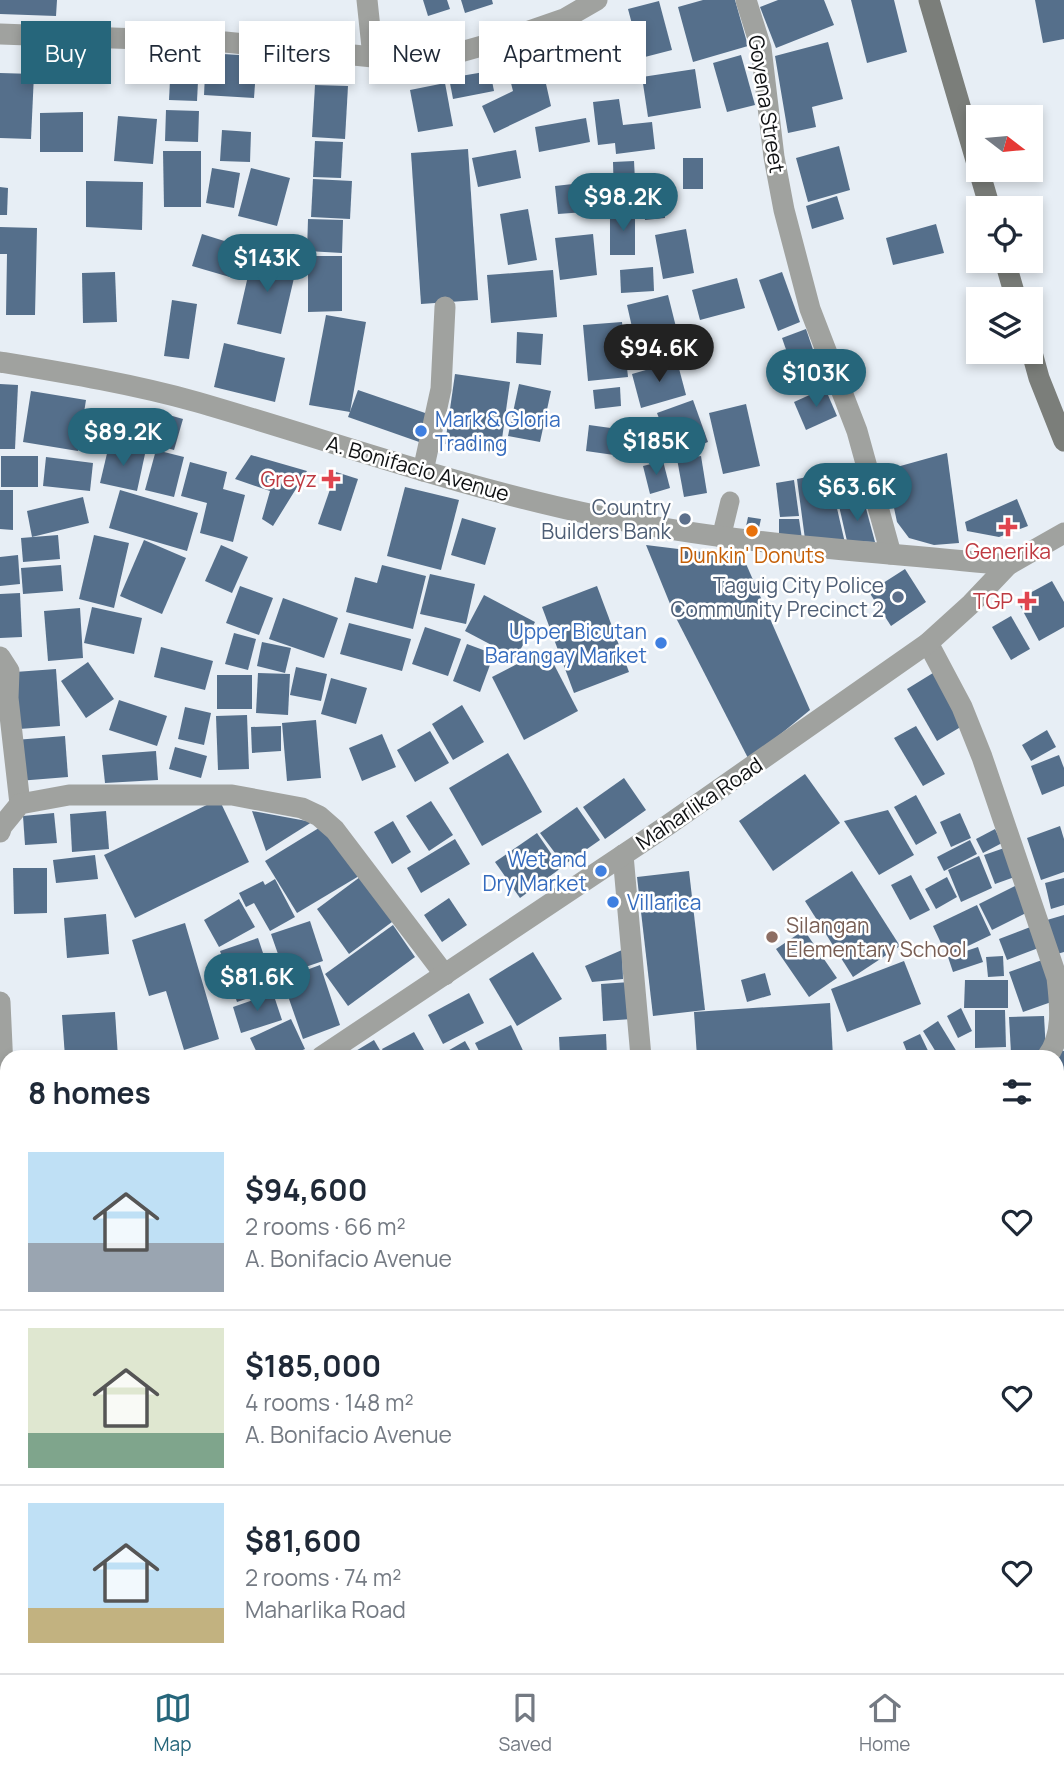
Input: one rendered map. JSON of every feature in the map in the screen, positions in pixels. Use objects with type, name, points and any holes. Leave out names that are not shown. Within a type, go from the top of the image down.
[{"type":"main road","points":[[929,0],[986,196]]},
{"type":"main road","points":[[1035,364],[1064,441]]},
{"type":"street","points":[[367,0],[369,21]]},
{"type":"street","points":[[465,51],[564,19],[597,0]]},
{"type":"street","name":"Goyena Street","points":[[746,0],[761,48],[784,209],[810,309],[857,431],[891,554]]},
{"type":"street","points":[[0,34],[225,42],[369,57]]},
{"type":"street","points":[[423,471],[442,388],[445,307]]},
{"type":"street","name":"A. Bonifacio Avenue","points":[[0,362],[60,372],[195,402],[489,490],[604,517],[721,538],[802,548],[1008,565]]},
{"type":"street","name":"Maharlika Road","points":[[340,1050],[928,643],[1008,565],[1064,533]]},
{"type":"street","points":[[928,643],[962,707],[982,757],[1056,978],[1060,1007],[1059,1030],[1050,1050]]},
{"type":"street","points":[[0,657],[9,671],[8,698],[20,804]]},
{"type":"street","points":[[1,828],[20,804],[69,795],[232,796],[302,808],[319,816],[335,830],[445,975]]},
{"type":"street","points":[[623,855],[640,1050]]},
{"type":"street","points":[[0,1002],[2,1050]]},
{"type":"lane","points":[[721,538],[730,501]]},
{"type":"building","points":[[0,0],[57,0],[56,16],[0,14]]},
{"type":"building","points":[[423,0],[447,0],[450,9],[428,16]]},
{"type":"building","points":[[461,0],[492,0],[493,4],[465,13]]},
{"type":"building","points":[[703,0],[735,0],[748,46],[693,62],[678,7]]},
{"type":"building","points":[[778,0],[824,0],[834,25],[776,48],[760,7]]},
{"type":"building","points":[[851,0],[894,0],[907,52],[867,63]]},
{"type":"building","points":[[1035,0],[1064,0],[1064,39],[1043,43]]},
{"type":"building","points":[[659,1],[672,50],[646,57],[646,21],[631,21],[628,9]]},
{"type":"building","points":[[828,42],[843,99],[812,107],[816,127],[788,133],[775,56]]},
{"type":"building","points":[[225,54],[239,55],[239,84],[255,84],[254,98],[204,95],[205,84],[225,84]]},
{"type":"building","points":[[741,55],[755,105],[727,112],[713,63]]},
{"type":"building","points":[[695,69],[701,108],[648,117],[643,84],[646,84],[646,76]]},
{"type":"building","points":[[0,73],[21,74],[21,84],[34,84],[31,139],[0,138]]},
{"type":"building","points":[[479,73],[479,84],[493,84],[494,91],[453,99],[450,84],[465,84],[465,75]]},
{"type":"building","points":[[170,84],[198,84],[197,101],[169,100]]},
{"type":"building","points":[[445,84],[453,126],[418,132],[410,90]]},
{"type":"building","points":[[511,84],[546,84],[551,106],[494,133],[482,106],[513,91]]},
{"type":"building","points":[[315,85],[348,86],[345,139],[312,137]]},
{"type":"building","points":[[619,99],[623,125],[652,122],[655,149],[616,154],[615,143],[598,145],[593,102]]},
{"type":"building","points":[[166,110],[199,111],[198,142],[165,141]]},
{"type":"building","points":[[83,112],[83,152],[40,152],[40,113]]},
{"type":"building","points":[[118,116],[157,119],[153,164],[114,161]]},
{"type":"building","points":[[586,118],[590,142],[539,152],[535,127]]},
{"type":"building","points":[[222,130],[251,132],[250,162],[220,161]]},
{"type":"building","points":[[315,141],[343,142],[341,178],[313,177]]},
{"type":"building","points":[[839,146],[850,190],[808,202],[796,158]]},
{"type":"building","points":[[468,149],[478,300],[421,304],[411,153]]},
{"type":"building","points":[[516,150],[521,178],[478,187],[472,158]]},
{"type":"building","points":[[163,151],[201,151],[201,207],[164,207]]},
{"type":"building","points":[[683,158],[703,158],[703,189],[683,189]]},
{"type":"building","points":[[634,161],[636,199],[614,200],[613,162]]},
{"type":"building","points":[[212,168],[240,173],[234,208],[206,203]]},
{"type":"building","points":[[251,168],[290,178],[277,226],[238,216]]},
{"type":"building","points":[[662,177],[665,218],[645,220],[642,179]]},
{"type":"building","points":[[313,179],[352,181],[350,219],[311,217]]},
{"type":"building","points":[[86,181],[143,182],[142,230],[86,227]]},
{"type":"building","points":[[582,183],[585,212],[558,214],[555,186]]},
{"type":"building","points":[[0,187],[8,188],[7,215],[0,215]]},
{"type":"building","points":[[837,196],[844,219],[812,229],[806,206]]},
{"type":"building","points":[[528,209],[537,260],[508,265],[500,214]]},
{"type":"building","points":[[610,212],[635,212],[635,255],[610,255]]},
{"type":"building","points":[[308,219],[343,220],[342,253],[307,251]]},
{"type":"building","points":[[936,224],[944,253],[893,265],[886,238]]},
{"type":"building","points":[[0,227],[37,228],[35,315],[6,315],[7,254],[0,254]]},
{"type":"building","points":[[686,229],[694,273],[663,279],[655,235]]},
{"type":"building","points":[[202,234],[250,249],[240,280],[192,266]]},
{"type":"building","points":[[593,234],[597,275],[560,280],[555,238]]},
{"type":"building","points":[[253,254],[297,265],[281,334],[237,324]]},
{"type":"building","points":[[308,256],[342,256],[342,311],[308,312]]},
{"type":"building","points":[[653,267],[654,291],[621,293],[620,270]]},
{"type":"building","points":[[553,270],[557,317],[491,323],[487,275]]},
{"type":"building","points":[[115,272],[117,322],[83,323],[82,273]]},
{"type":"building","points":[[782,272],[800,322],[778,331],[759,280]]},
{"type":"building","points":[[737,278],[745,308],[700,320],[692,290]]},
{"type":"building","points":[[668,295],[681,347],[639,358],[627,305]]},
{"type":"building","points":[[172,300],[197,304],[189,359],[164,356]]},
{"type":"building","points":[[326,315],[366,322],[350,412],[309,405]]},
{"type":"building","points":[[622,322],[628,377],[588,381],[583,325]]},
{"type":"building","points":[[806,329],[823,379],[799,387],[782,338]]},
{"type":"building","points":[[517,332],[543,334],[541,365],[516,363]]},
{"type":"building","points":[[224,343],[285,358],[275,402],[214,387]]},
{"type":"building","points":[[677,361],[686,395],[641,408],[632,374]]},
{"type":"building","points":[[455,374],[510,382],[500,453],[445,444]]},
{"type":"building","points":[[0,384],[18,385],[15,449],[0,449]]},
{"type":"building","points":[[519,384],[551,391],[540,442],[508,436]]},
{"type":"building","points":[[620,387],[621,406],[595,409],[593,390]]},
{"type":"building","points":[[825,388],[837,416],[806,430],[794,402]]},
{"type":"building","points":[[358,390],[431,415],[422,443],[348,417]]},
{"type":"building","points":[[31,391],[86,400],[78,451],[23,442]]},
{"type":"building","points":[[693,400],[708,442],[673,455],[657,413]]},
{"type":"building","points":[[746,404],[760,466],[723,474],[709,413]]},
{"type":"building","points":[[133,408],[154,414],[146,444],[125,439]]},
{"type":"building","points":[[162,413],[183,419],[174,450],[153,444]]},
{"type":"building","points":[[589,425],[618,429],[614,455],[586,451]]},
{"type":"building","points":[[109,445],[145,454],[137,491],[100,483]]},
{"type":"building","points":[[156,450],[184,457],[174,497],[145,490]]},
{"type":"building","points":[[947,453],[959,543],[934,545],[909,538],[897,522],[886,470]]},
{"type":"building","points":[[251,455],[307,471],[273,526],[262,519],[270,491],[235,479]]},
{"type":"building","points":[[1,456],[38,456],[38,487],[1,487]]},
{"type":"building","points":[[701,456],[707,493],[684,497],[677,459]]},
{"type":"building","points":[[46,457],[93,463],[90,491],[43,486]]},
{"type":"building","points":[[663,461],[670,488],[650,494],[643,466]]},
{"type":"building","points":[[190,462],[227,472],[223,489],[245,495],[233,542],[200,533],[207,503],[181,496]]},
{"type":"building","points":[[859,467],[865,498],[836,504],[845,543],[805,539],[797,479]]},
{"type":"building","points":[[336,472],[358,479],[341,531],[318,524]]},
{"type":"building","points":[[794,480],[799,516],[780,517],[776,483]]},
{"type":"building","points":[[405,487],[459,500],[441,570],[387,556]]},
{"type":"building","points":[[0,490],[13,490],[13,530],[0,529]]},
{"type":"building","points":[[120,490],[198,513],[187,551],[109,528]]},
{"type":"building","points":[[83,497],[89,523],[32,537],[27,511]]},
{"type":"building","points":[[1017,499],[1028,526],[999,537],[967,531],[965,522]]},
{"type":"building","points":[[864,501],[875,542],[847,541],[839,506]]},
{"type":"building","points":[[748,517],[761,519],[757,536],[744,536]]},
{"type":"building","points":[[462,518],[496,528],[485,565],[451,555]]},
{"type":"building","points":[[779,519],[799,519],[802,539],[779,538]]},
{"type":"building","points":[[58,535],[60,559],[23,562],[21,538]]},
{"type":"building","points":[[94,535],[129,543],[114,608],[79,599]]},
{"type":"building","points":[[144,540],[186,558],[162,614],[120,596]]},
{"type":"building","points":[[221,545],[248,557],[232,593],[205,581]]},
{"type":"building","points":[[646,545],[743,557],[810,710],[749,760],[675,616]]},
{"type":"building","points":[[18,555],[20,584],[0,586],[0,557]]},
{"type":"building","points":[[61,565],[63,591],[23,594],[21,568]]},
{"type":"building","points":[[382,565],[426,576],[413,629],[346,612],[355,577],[377,583]]},
{"type":"building","name":"Taguig City Police Community Precinct 2","points":[[905,569],[926,602],[891,626],[869,592]]},
{"type":"building","points":[[430,574],[475,584],[466,624],[420,614]]},
{"type":"building","points":[[1052,581],[1064,602],[1064,627],[1039,641],[1017,600]]},
{"type":"building","points":[[240,586],[273,598],[259,635],[226,623]]},
{"type":"building","points":[[597,586],[629,672],[574,693],[542,607]]},
{"type":"building","points":[[20,593],[22,637],[0,638],[0,594]]},
{"type":"building","points":[[484,595],[535,622],[516,658],[465,631]]},
{"type":"building","points":[[283,598],[338,618],[324,658],[269,639]]},
{"type":"building","points":[[92,607],[142,618],[134,654],[84,643]]},
{"type":"building","points":[[80,608],[83,658],[48,661],[44,611]]},
{"type":"building","points":[[1011,616],[1030,649],[1011,660],[992,627]]},
{"type":"building","points":[[349,623],[411,639],[402,671],[340,654]]},
{"type":"building","points":[[425,627],[461,639],[448,676],[412,664]]},
{"type":"building","points":[[234,633],[256,639],[248,670],[225,664]]},
{"type":"building","points":[[262,642],[291,648],[285,673],[257,666]]},
{"type":"building","points":[[467,644],[494,654],[480,692],[453,681]]},
{"type":"building","points":[[161,647],[213,661],[205,690],[154,677]]},
{"type":"building","points":[[546,649],[578,711],[524,740],[492,677]]},
{"type":"building","points":[[88,662],[114,699],[86,718],[61,681]]},
{"type":"building","points":[[296,667],[327,674],[321,701],[290,695]]},
{"type":"building","points":[[56,669],[60,726],[19,729],[15,672]]},
{"type":"building","points":[[258,673],[290,674],[288,715],[256,713]]},
{"type":"building","points":[[933,673],[964,725],[937,741],[907,689]]},
{"type":"building","points":[[217,675],[252,675],[252,709],[217,709]]},
{"type":"building","points":[[331,678],[367,688],[356,724],[321,714]]},
{"type":"building","points":[[119,700],[167,716],[157,746],[109,730]]},
{"type":"building","points":[[462,705],[484,742],[453,760],[432,724]]},
{"type":"building","points":[[185,707],[211,713],[204,745],[178,739]]},
{"type":"building","points":[[247,715],[249,769],[218,770],[216,716]]},
{"type":"building","points":[[316,720],[321,778],[287,781],[282,723]]},
{"type":"building","points":[[281,726],[281,751],[252,753],[251,727]]},
{"type":"building","points":[[916,726],[945,774],[923,786],[894,738]]},
{"type":"building","points":[[1047,730],[1056,747],[1031,761],[1022,745]]},
{"type":"building","points":[[430,731],[449,763],[415,782],[397,750]]},
{"type":"building","points":[[382,734],[396,767],[362,781],[349,748]]},
{"type":"building","points":[[65,736],[68,777],[18,781],[15,740]]},
{"type":"building","points":[[175,747],[207,756],[201,778],[169,769]]},
{"type":"building","points":[[156,751],[158,780],[105,783],[102,755]]},
{"type":"building","points":[[508,753],[542,812],[482,846],[449,788]]},
{"type":"building","points":[[1059,755],[1064,768],[1064,786],[1042,795],[1031,766]]},
{"type":"building","points":[[805,774],[840,823],[773,871],[739,821]]},
{"type":"building","points":[[624,778],[646,810],[605,839],[583,807]]},
{"type":"building","points":[[916,795],[937,833],[916,845],[894,807]]},
{"type":"building","points":[[219,799],[249,862],[135,918],[104,855]]},
{"type":"building","points":[[431,801],[453,835],[429,851],[406,816]]},
{"type":"building","points":[[577,807],[600,840],[564,865],[540,833]]},
{"type":"building","points":[[888,810],[914,855],[879,875],[844,821]]},
{"type":"building","points":[[106,811],[109,849],[72,852],[70,814]]},
{"type":"building","points":[[252,811],[312,822],[266,851]]},
{"type":"building","points":[[54,813],[57,843],[25,845],[23,816]]},
{"type":"building","points":[[960,813],[971,838],[951,847],[940,822]]},
{"type":"building","points":[[393,821],[411,852],[392,864],[374,832]]},
{"type":"building","points":[[327,823],[359,876],[297,913],[265,861]]},
{"type":"building","points":[[1060,826],[1064,839],[1064,872],[1041,880],[1027,838]]},
{"type":"building","points":[[995,829],[1002,843],[983,853],[976,839]]},
{"type":"building","points":[[537,833],[561,868],[520,898],[495,862]]},
{"type":"building","points":[[455,839],[470,864],[421,893],[407,868]]},
{"type":"building","points":[[970,840],[977,854],[944,871],[937,857]]},
{"type":"building","points":[[1010,846],[1020,875],[995,884],[984,855]]},
{"type":"building","points":[[95,855],[98,879],[56,883],[53,860]]},
{"type":"building","points":[[979,856],[992,888],[961,902],[948,870]]},
{"type":"building","points":[[13,868],[47,868],[47,913],[14,914]]},
{"type":"building","points":[[689,871],[705,1010],[653,1016],[637,877]]},
{"type":"building","points":[[852,871],[900,946],[853,977],[805,901]]},
{"type":"building","points":[[364,874],[396,919],[349,954],[317,909]]},
{"type":"building","points":[[911,875],[930,910],[910,920],[891,885]]},
{"type":"building","points":[[947,877],[957,897],[936,909],[925,889]]},
{"type":"building","points":[[1064,878],[1064,905],[1051,909],[1045,883]]},
{"type":"building","points":[[275,879],[295,917],[270,931],[254,903],[246,907],[239,893],[263,881],[265,885]]},
{"type":"building","points":[[1017,885],[1030,911],[992,930],[979,904]]},
{"type":"building","points":[[449,898],[467,925],[442,942],[424,915]]},
{"type":"building","points":[[239,899],[255,927],[219,947],[204,920]]},
{"type":"building","points":[[977,905],[991,935],[947,956],[933,926]]},
{"type":"building","points":[[106,914],[109,954],[67,958],[64,918]]},
{"type":"building","points":[[1064,915],[1064,952],[1057,954],[1047,920]]},
{"type":"building","points":[[310,921],[323,961],[285,974],[271,934]]},
{"type":"building","points":[[185,923],[219,1039],[184,1050],[166,991],[149,996],[132,940]]},
{"type":"building","points":[[393,925],[415,957],[348,1006],[325,974]]},
{"type":"building","points":[[1033,926],[1041,947],[1007,960],[999,939]]},
{"type":"building","points":[[804,930],[837,978],[809,997],[776,949]]},
{"type":"building","points":[[258,938],[275,989],[237,1002],[220,951]]},
{"type":"building","points":[[978,947],[983,962],[953,972],[948,957]]},
{"type":"building","points":[[622,950],[623,979],[592,982],[585,966]]},
{"type":"building","points":[[533,952],[562,999],[517,1026],[489,979]]},
{"type":"building","points":[[1003,956],[1004,976],[988,977],[986,957]]},
{"type":"building","points":[[1042,960],[1057,1000],[1023,1012],[1009,972]]},
{"type":"building","points":[[904,961],[921,1004],[847,1032],[831,989]]},
{"type":"building","points":[[320,965],[340,1025],[303,1039],[282,979]]},
{"type":"building","points":[[765,973],[771,995],[747,1002],[741,980]]},
{"type":"building","points":[[965,980],[1008,980],[1008,1008],[964,1008]]},
{"type":"building","points":[[630,982],[632,1019],[603,1021],[601,984]]},
{"type":"building","points":[[273,993],[282,1020],[241,1033],[233,1007]]},
{"type":"building","points":[[469,993],[484,1023],[443,1044],[428,1015]]},
{"type":"building","points":[[830,1003],[833,1050],[697,1050],[694,1012]]},
{"type":"building","points":[[961,1008],[972,1031],[958,1038],[947,1016]]},
{"type":"building","points":[[975,1010],[1005,1010],[1006,1047],[975,1048]]},
{"type":"building","points":[[115,1012],[118,1050],[64,1050],[62,1015]]},
{"type":"building","points":[[1044,1016],[1046,1050],[1011,1050],[1009,1017]]},
{"type":"building","points":[[291,1019],[305,1049],[256,1050],[250,1038]]},
{"type":"building","points":[[938,1021],[956,1050],[935,1050],[923,1031]]},
{"type":"building","points":[[511,1025],[523,1050],[478,1050],[475,1043]]},
{"type":"building","points":[[414,1032],[424,1050],[382,1050]]},
{"type":"building","points":[[606,1034],[607,1050],[560,1050],[559,1037]]},
{"type":"building","points":[[920,1034],[928,1050],[906,1050],[903,1042]]},
{"type":"building","points":[[374,1040],[380,1050],[357,1050]]},
{"type":"building","points":[[465,1041],[470,1050],[449,1050]]},
{"type":"place","name":"Mark & Gloria Trading","points":[[421,431]]},
{"type":"place","name":"Greyz","points":[[331,479]]},
{"type":"place","name":"Country Builders Bank","points":[[685,519]]},
{"type":"place","name":"Generika","points":[[1008,527]]},
{"type":"place","name":"Dunkin' Donuts","points":[[752,531]]},
{"type":"place","name":"Taguig City Police Community Precinct 2","points":[[898,597]]},
{"type":"place","name":"TGP","points":[[1027,601]]},
{"type":"place","name":"Upper Bicutan Barangay Market","points":[[661,643]]},
{"type":"place","name":"Wet and Dry Market","points":[[601,871]]},
{"type":"place","name":"Villarica","points":[[613,902]]},
{"type":"place","name":"Silangan Elementary School","points":[[772,937]]}]
